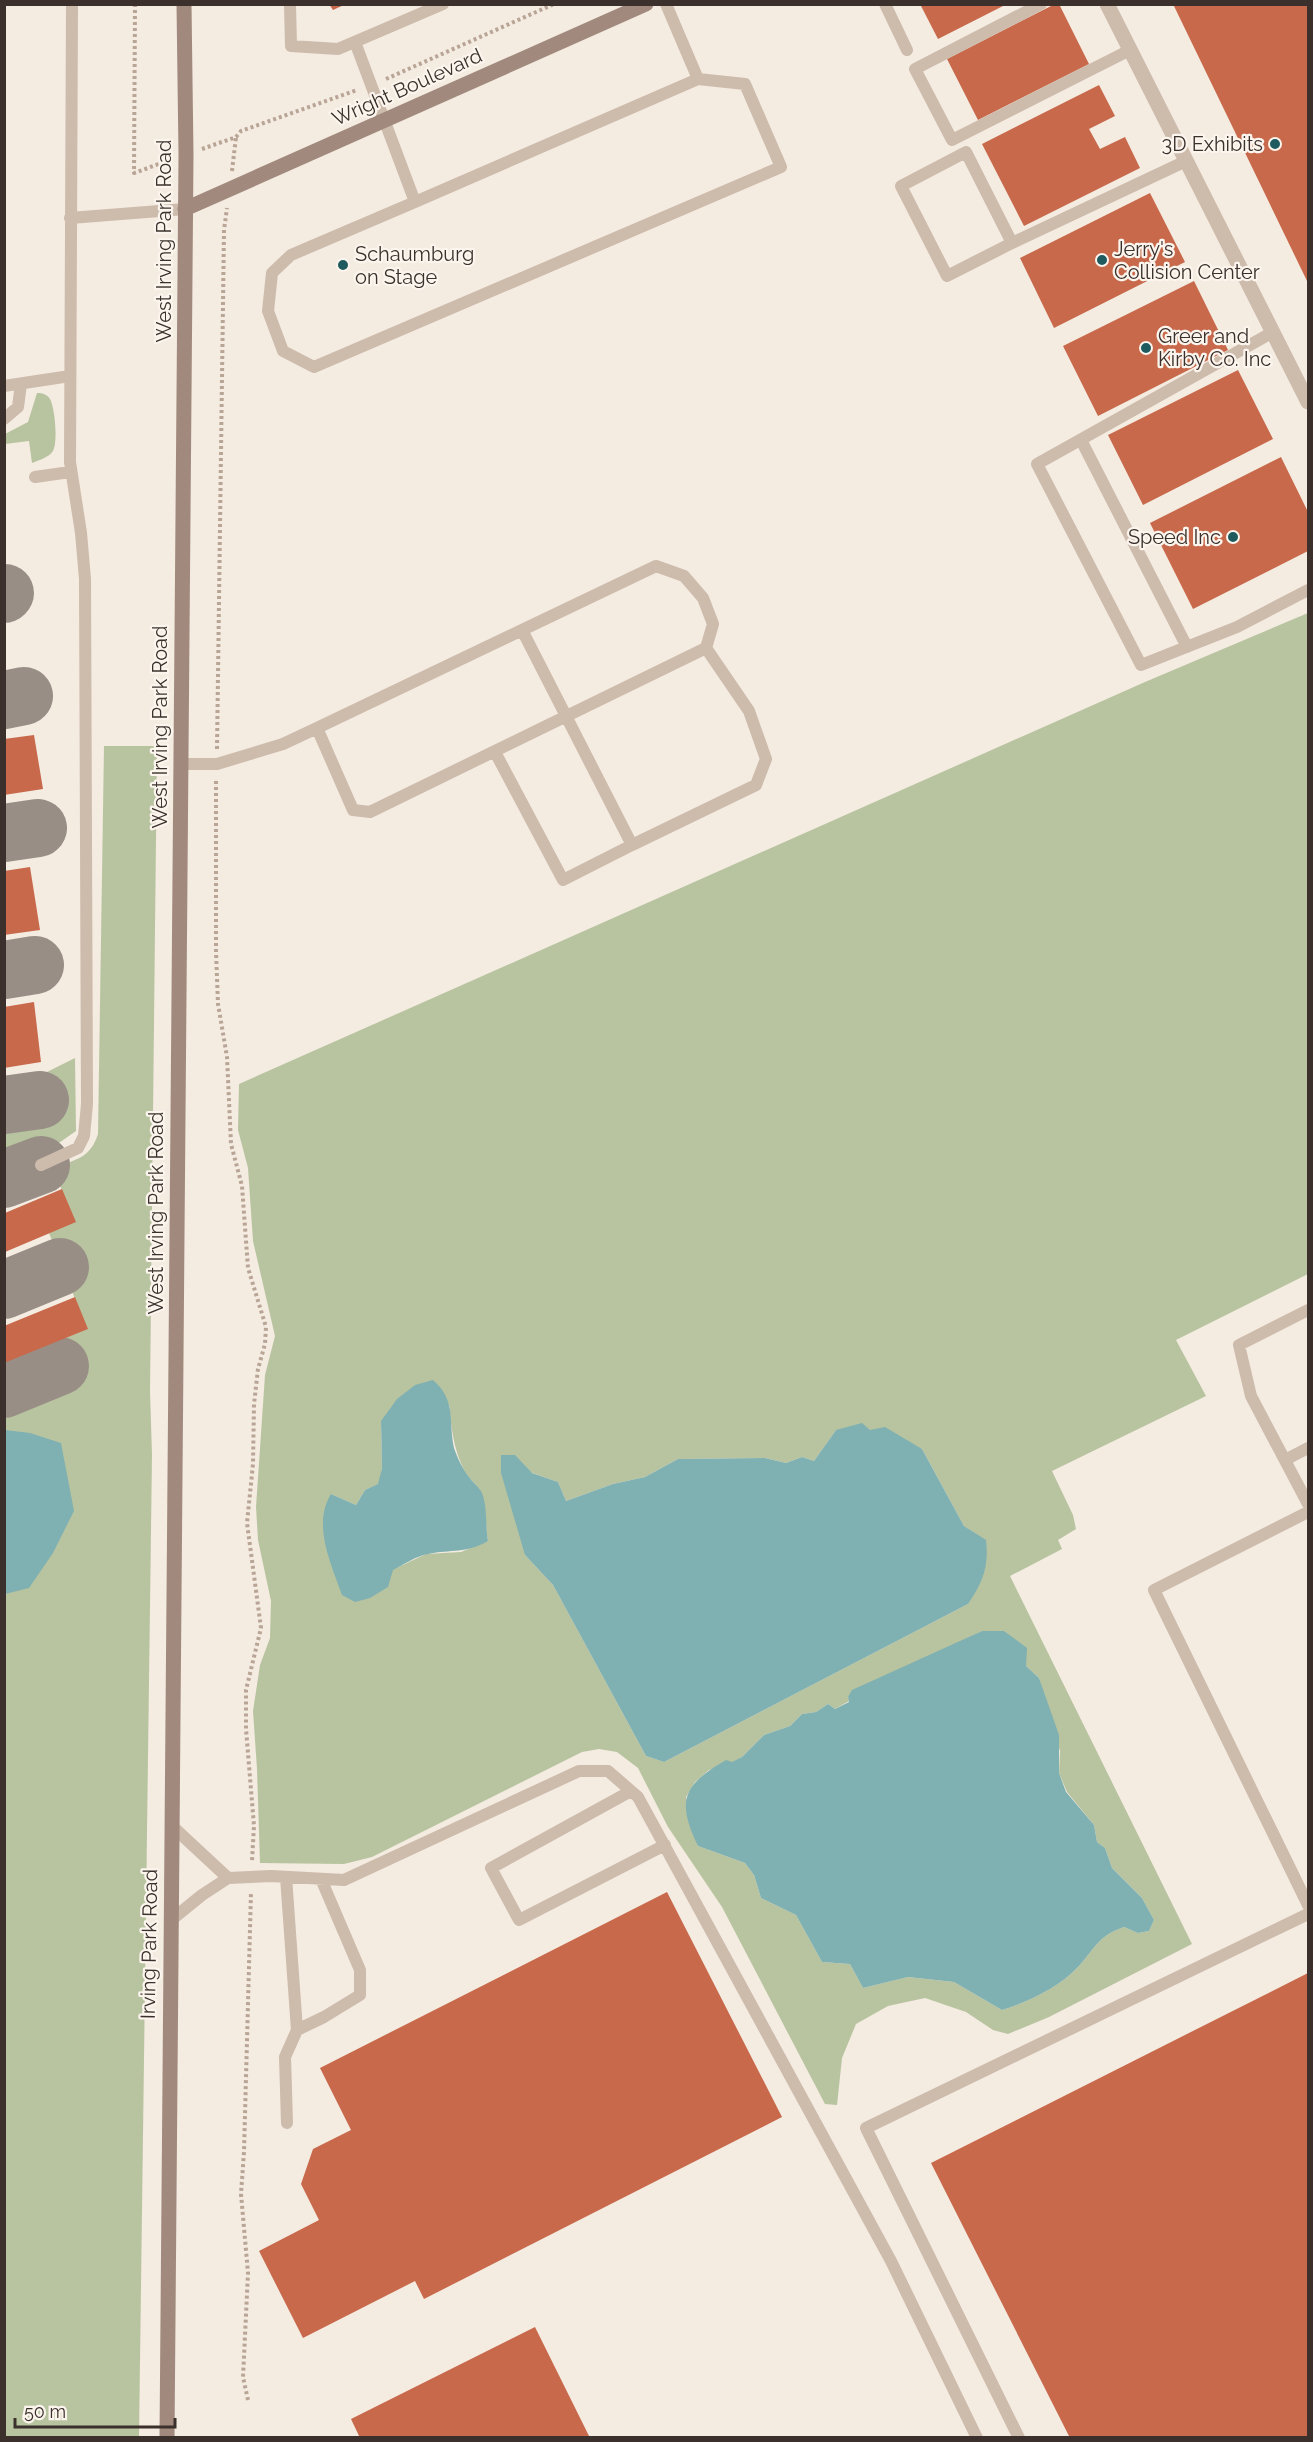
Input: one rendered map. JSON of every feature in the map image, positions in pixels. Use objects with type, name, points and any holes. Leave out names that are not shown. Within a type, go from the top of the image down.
[{"type":"main road","name":"West Irving Park Road","points":[[175,1450],[185,209],[184,4]]},
{"type":"main road","name":"Wright Boulevard","points":[[185,209],[646,4]]},
{"type":"main road","name":"Irving Park Road","points":[[167,2438],[175,1450]]},
{"type":"street","points":[[1107,4],[1308,402]]},
{"type":"lane","points":[[41,1165],[78,1148],[84,1136],[87,1104],[85,579],[81,533],[70,472],[72,4]]},
{"type":"lane","points":[[290,4],[291,46],[338,50],[443,4]]},
{"type":"lane","points":[[666,4],[698,79]]},
{"type":"lane","points":[[885,4],[908,50]]},
{"type":"lane","points":[[1041,4],[915,69],[952,140],[1130,50]]},
{"type":"lane","points":[[355,42],[415,202]]},
{"type":"lane","points":[[698,79],[745,84],[781,167],[314,367],[283,351],[268,311],[272,273],[291,255],[698,79]]},
{"type":"lane","points":[[1012,243],[966,152],[901,186],[947,276],[1186,161]]},
{"type":"lane","points":[[70,218],[185,209]]},
{"type":"lane","points":[[1273,332],[1037,464],[1141,665],[1237,627],[1308,590]]},
{"type":"lane","points":[[4,386],[70,376]]},
{"type":"lane","points":[[4,419],[18,408],[21,384]]},
{"type":"lane","points":[[1081,440],[1187,647]]},
{"type":"lane","points":[[35,477],[70,472]]},
{"type":"lane","points":[[181,764],[216,764],[283,744],[656,566],[684,576],[703,598],[713,624],[706,648],[370,812],[353,810],[317,728]]},
{"type":"lane","points":[[522,630],[632,845]]},
{"type":"lane","points":[[495,752],[563,880],[756,785],[766,759],[749,711],[706,648]]},
{"type":"lane","points":[[1308,1310],[1239,1345],[1251,1396],[1308,1504]]},
{"type":"lane","points":[[1285,1460],[1308,1448]]},
{"type":"lane","points":[[1308,1512],[1154,1590],[1308,1905]]},
{"type":"lane","points":[[170,1921],[202,1895],[228,1878],[286,1876],[344,1880],[579,1771],[608,1771],[638,1797],[891,2261],[977,2438]]},
{"type":"lane","points":[[631,1791],[491,1868],[519,1920],[664,1845]]},
{"type":"lane","points":[[171,1825],[228,1878]]},
{"type":"lane","points":[[286,1876],[297,2030],[285,2057],[287,2123]]},
{"type":"lane","points":[[297,2030],[360,1995],[360,1970],[321,1879]]},
{"type":"lane","points":[[1019,2438],[866,2128],[1308,1914]]},
{"type":"path","points":[[134,173],[135,4]]},
{"type":"path","points":[[236,137],[241,131],[371,85],[554,4]]},
{"type":"path","points":[[224,230],[216,764],[216,952],[218,1004],[227,1057],[231,1144],[242,1186],[248,1268],[266,1327],[254,1404],[253,1464],[247,1523],[261,1628],[246,1690],[246,1729],[254,1826],[241,2194],[248,2273],[243,2377],[248,2400]]},
{"type":"green space","points":[[37,393],[47,396],[52,403],[55,447],[51,453],[32,463],[29,441],[5,444],[5,434],[28,422]]},
{"type":"green space","points":[[1308,613],[1308,1274],[1176,1340],[1206,1396],[1052,1471],[1073,1515],[1076,1529],[1058,1540],[1062,1549],[1010,1576],[1192,1944],[1049,2017],[1008,2034],[993,2030],[966,2012],[925,1998],[888,2006],[856,2024],[842,2058],[837,2105],[825,2104],[722,1907],[668,1827],[638,1768],[617,1752],[599,1749],[582,1752],[372,1857],[344,1864],[260,1863],[253,1711],[260,1665],[270,1638],[271,1601],[258,1540],[256,1507],[265,1375],[275,1336],[253,1241],[248,1168],[238,1130],[239,1084],[1145,682]],"holes":[[[449,1404],[455,1447],[465,1472],[479,1489],[484,1500],[488,1541],[461,1552],[426,1554],[392,1570],[331,1494],[356,1505],[365,1490],[379,1484],[382,1468],[381,1421]],[[836,1430],[870,1430],[922,1449],[964,1526],[986,1541],[968,1604],[664,1762],[646,1756],[553,1585],[525,1555],[524,1470],[558,1482],[566,1501],[613,1484],[645,1477],[678,1459],[765,1458],[786,1463],[802,1457],[814,1461]],[[982,1631],[1004,1631],[1026,1666],[1039,1678],[1060,1751],[1059,1773],[1067,1792],[1094,1825],[1097,1842],[1105,1848],[1112,1868],[1142,1898],[1154,1920],[1149,1931],[1138,1933],[1124,1927],[1115,1930],[1098,1943],[1063,1981],[1033,1998],[1002,2010],[954,1982],[908,1977],[863,1988],[850,1964],[822,1962],[796,1915],[761,1898],[754,1875],[745,1863],[698,1846],[686,1797],[695,1782],[709,1770],[732,1763],[742,1757],[764,1735],[790,1726],[802,1714],[816,1712],[828,1704],[835,1709],[849,1701],[848,1697]]]},
{"type":"green space","points":[[104,746],[157,746],[150,1391],[152,1455],[139,2437],[5,2438],[5,1411],[78,1375],[65,1338],[87,1329],[49,1233],[75,1221],[53,1169],[81,1157],[91,1149],[98,1134]]},
{"type":"green space","points":[[75,1058],[76,1131],[56,1145],[5,1166],[5,1126],[50,1119],[41,1075]]},
{"type":"water","points":[[433,1380],[441,1388],[449,1404],[454,1448],[465,1471],[480,1489],[483,1497],[488,1541],[473,1548],[428,1554],[414,1559],[393,1570],[388,1587],[370,1598],[355,1602],[342,1595],[325,1544],[323,1518],[326,1506],[331,1494],[356,1505],[365,1490],[378,1484],[382,1468],[381,1421],[397,1399],[415,1385]]},
{"type":"water","points":[[862,1423],[870,1430],[885,1427],[922,1449],[964,1526],[986,1540],[986,1566],[981,1581],[968,1604],[664,1762],[646,1756],[553,1585],[525,1555],[501,1473],[501,1455],[515,1455],[532,1473],[558,1482],[566,1501],[613,1484],[645,1477],[678,1459],[765,1458],[786,1463],[802,1457],[814,1461],[836,1430]]},
{"type":"water","points":[[5,1430],[30,1433],[61,1443],[74,1511],[53,1553],[29,1588],[5,1594]]},
{"type":"water","points":[[982,1631],[1004,1631],[1027,1648],[1026,1666],[1039,1678],[1059,1735],[1059,1773],[1066,1792],[1094,1825],[1097,1842],[1105,1848],[1112,1868],[1142,1898],[1154,1920],[1149,1931],[1138,1933],[1124,1927],[1108,1934],[1063,1981],[1033,1998],[1002,2010],[954,1982],[908,1977],[863,1988],[850,1964],[822,1962],[796,1915],[761,1898],[754,1875],[745,1863],[698,1846],[687,1817],[686,1805],[692,1786],[700,1778],[726,1760],[732,1762],[742,1757],[764,1735],[790,1726],[802,1714],[816,1712],[828,1704],[835,1709],[849,1702],[848,1697],[852,1690]]},
{"type":"building","points":[[329,4],[346,4],[333,10]]},
{"type":"building","points":[[920,4],[1007,4],[938,39]]},
{"type":"building","points":[[1059,4],[1089,64],[978,120],[947,59]]},
{"type":"building","name":"3D Exhibits","points":[[1173,4],[1308,4],[1308,283]]},
{"type":"building","points":[[1099,85],[1115,116],[1089,129],[1100,149],[1125,137],[1140,168],[1024,226],[982,144]]},
{"type":"building","name":"Jerry's Collision Center","points":[[1150,193],[1185,262],[1054,328],[1020,258]]},
{"type":"building","name":"Greer and Kirby Co. Inc","points":[[1194,281],[1228,350],[1098,416],[1063,346]]},
{"type":"building","points":[[1238,370],[1273,439],[1143,505],[1108,435]]},
{"type":"building","name":"Speed Inc","points":[[1281,457],[1308,512],[1308,551],[1193,609],[1150,523]]},
{"type":"building","points":[[34,735],[43,789],[4,795],[4,739]]},
{"type":"building","points":[[30,867],[40,930],[4,935],[4,871]]},
{"type":"building","points":[[34,1002],[41,1062],[4,1068],[4,1007]]},
{"type":"building","points":[[62,1189],[76,1222],[5,1252],[5,1213]]},
{"type":"building","points":[[75,1297],[88,1329],[4,1363],[4,1326]]},
{"type":"building","points":[[667,1892],[782,2117],[424,2299],[415,2281],[303,2338],[259,2251],[319,2220],[301,2184],[313,2149],[351,2130],[320,2068]]},
{"type":"building","points":[[1308,1973],[1308,2438],[1070,2438],[931,2163]]},
{"type":"building","points":[[535,2327],[590,2438],[360,2438],[351,2419]]},
{"type":"taxiway","points":[[4,700],[24,696]]},
{"type":"taxiway","points":[[4,833],[38,828]]},
{"type":"taxiway","points":[[4,970],[35,965]]},
{"type":"taxiway","points":[[4,1105],[40,1100]]},
{"type":"taxiway","points":[[4,1179],[41,1165]]},
{"type":"taxiway","points":[[4,1290],[60,1267]]},
{"type":"taxiway","points":[[4,1389],[60,1366]]},
{"type":"place","name":"3D Exhibits","points":[[1275,144]]},
{"type":"place","name":"Jerry's Collision Center","points":[[1102,260]]},
{"type":"place","name":"Schaumburg on Stage","points":[[343,265]]},
{"type":"place","name":"Greer and Kirby Co. Inc","points":[[1146,348]]},
{"type":"place","name":"Speed Inc","points":[[1233,537]]}]
